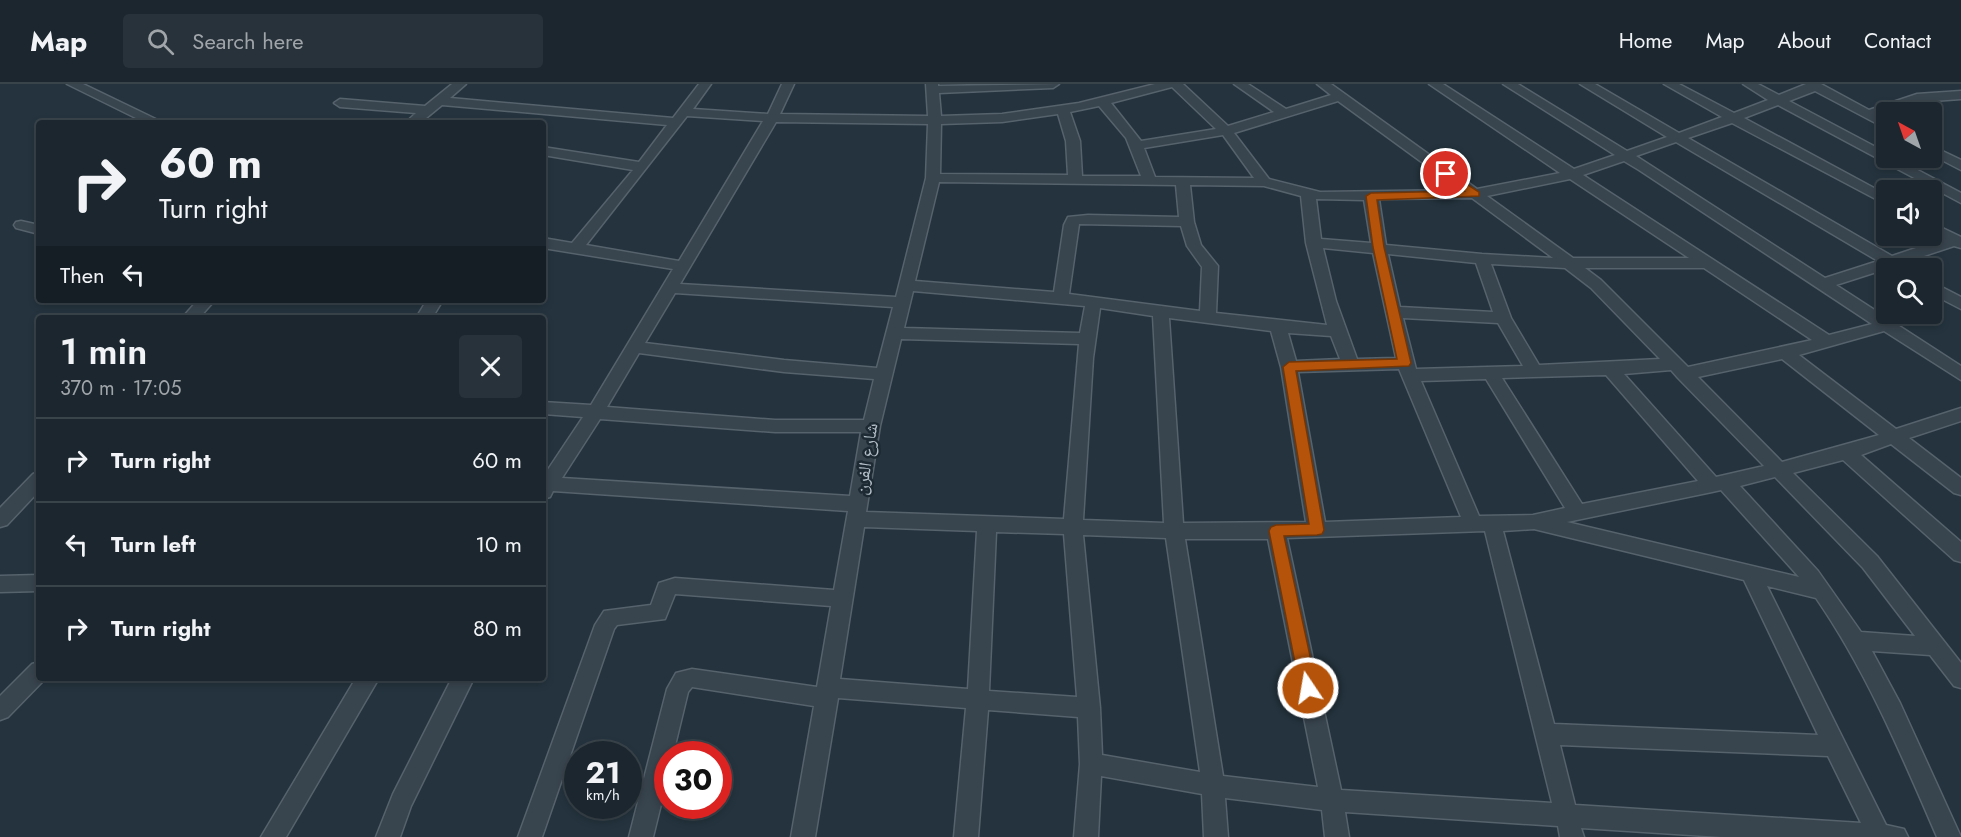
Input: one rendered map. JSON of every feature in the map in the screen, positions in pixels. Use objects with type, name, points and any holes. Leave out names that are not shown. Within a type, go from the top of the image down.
[{"type":"street","points":[[73,84],[151,120]]},
{"type":"street","points":[[416,120],[460,84]]},
{"type":"street","points":[[574,249],[642,167],[705,84]]},
{"type":"street","points":[[788,84],[772,118],[595,413],[546,488],[1073,529],[1276,531],[1533,522],[1718,484],[1779,469],[1846,452],[1961,414]]},
{"type":"street","points":[[932,87],[1053,84]]},
{"type":"street","points":[[440,101],[681,117],[935,120],[1002,118],[1063,110],[1170,84]]},
{"type":"street","points":[[1176,84],[1226,131],[1264,182]]},
{"type":"street","points":[[1240,84],[1284,113]]},
{"type":"street","points":[[1323,84],[1572,263],[1596,284],[1870,562],[1960,677]]},
{"type":"street","points":[[1435,84],[1827,342]]},
{"type":"street","points":[[1509,84],[1625,155],[1961,374]]},
{"type":"street","points":[[1586,84],[1882,258]]},
{"type":"street","points":[[1670,84],[1876,195]]},
{"type":"street","points":[[1749,84],[1961,199]]},
{"type":"street","points":[[1915,84],[1934,96]]},
{"type":"street","points":[[933,178],[1264,182],[1320,196],[1475,194],[1573,174],[1733,118],[1814,85],[1876,119]]},
{"type":"street","name":"شارع الفرن","points":[[803,837],[871,426],[933,178],[935,120],[932,87]]},
{"type":"street","points":[[1868,115],[1917,98],[1961,95]]},
{"type":"street","points":[[1138,145],[1226,131],[1339,97]]},
{"type":"street","points":[[1103,102],[1126,126],[1138,145],[1149,181]]},
{"type":"street","points":[[340,103],[428,110]]},
{"type":"street","points":[[1063,110],[1073,141],[1075,179]]},
{"type":"street","points":[[546,151],[642,167]]},
{"type":"street","points":[[1942,156],[1961,166]]},
{"type":"street","points":[[1183,181],[1187,222],[1194,246],[1210,266],[1208,318]]},
{"type":"street","points":[[1308,194],[1313,243],[1335,331],[1350,363]]},
{"type":"street","points":[[1371,196],[1378,247],[1407,369],[1483,524],[1546,734],[1568,827]]},
{"type":"street","points":[[1061,298],[1071,225],[1074,220],[1187,222]]},
{"type":"street","points":[[21,225],[36,229]]},
{"type":"street","points":[[1942,232],[1959,241]]},
{"type":"street","points":[[1913,258],[1959,241]]},
{"type":"street","points":[[1313,243],[1378,247],[1482,259],[1572,263],[1708,263]]},
{"type":"street","points":[[546,244],[682,266]]},
{"type":"street","points":[[1482,259],[1503,318],[1534,371]]},
{"type":"street","points":[[1824,284],[1876,270]]},
{"type":"street","points":[[669,288],[1061,298],[1278,327],[1335,331]]},
{"type":"street","points":[[1942,293],[1961,304]]},
{"type":"street","points":[[1086,837],[1090,764],[1089,708],[1073,529],[1087,339],[1093,302]]},
{"type":"street","points":[[193,315],[204,303]]},
{"type":"street","points":[[1161,310],[1174,531],[1213,785],[1216,837]]},
{"type":"street","points":[[1395,312],[1503,318]]},
{"type":"street","points":[[1289,367],[1350,363],[1407,369],[1490,372],[1680,369],[1785,353],[1887,325]]},
{"type":"street","points":[[1278,327],[1289,367],[1317,530]]},
{"type":"street","points":[[893,333],[1087,339]]},
{"type":"street","points":[[634,347],[784,366],[883,374]]},
{"type":"street","points":[[1785,353],[1961,488]]},
{"type":"street","points":[[1610,369],[1822,591],[1872,671],[1949,837]]},
{"type":"street","points":[[1490,372],[1577,512]]},
{"type":"street","points":[[546,408],[775,426],[871,426]]},
{"type":"street","points":[[1846,452],[1961,554]]},
{"type":"street","points":[[4,512],[36,482]]},
{"type":"street","points":[[1533,522],[1822,591]]},
{"type":"street","points":[[966,837],[978,700],[987,524]]},
{"type":"street","points":[[1276,531],[1332,800],[1337,837]]},
{"type":"street","points":[[1751,574],[1834,746],[1888,836]]},
{"type":"street","points":[[0,584],[36,583]]},
{"type":"street","points":[[530,837],[605,625],[611,617],[656,614],[660,611],[666,589],[675,586],[843,599]]},
{"type":"street","points":[[1854,641],[1935,646]]},
{"type":"street","points":[[0,710],[36,674]]},
{"type":"street","points":[[641,837],[678,689],[684,680],[692,678],[827,693],[1089,708]]},
{"type":"street","points":[[273,837],[366,681]]},
{"type":"street","points":[[388,837],[401,802],[462,681]]},
{"type":"street","points":[[1546,734],[1834,746]]},
{"type":"street","points":[[1090,764],[1213,785],[1568,827],[1888,836]]},
{"type":"route","points":[[1308,688],[1276,531],[1317,530],[1289,367],[1350,363],[1404,363],[1395,312],[1378,247],[1371,196],[1475,194],[1446,174]]}]
